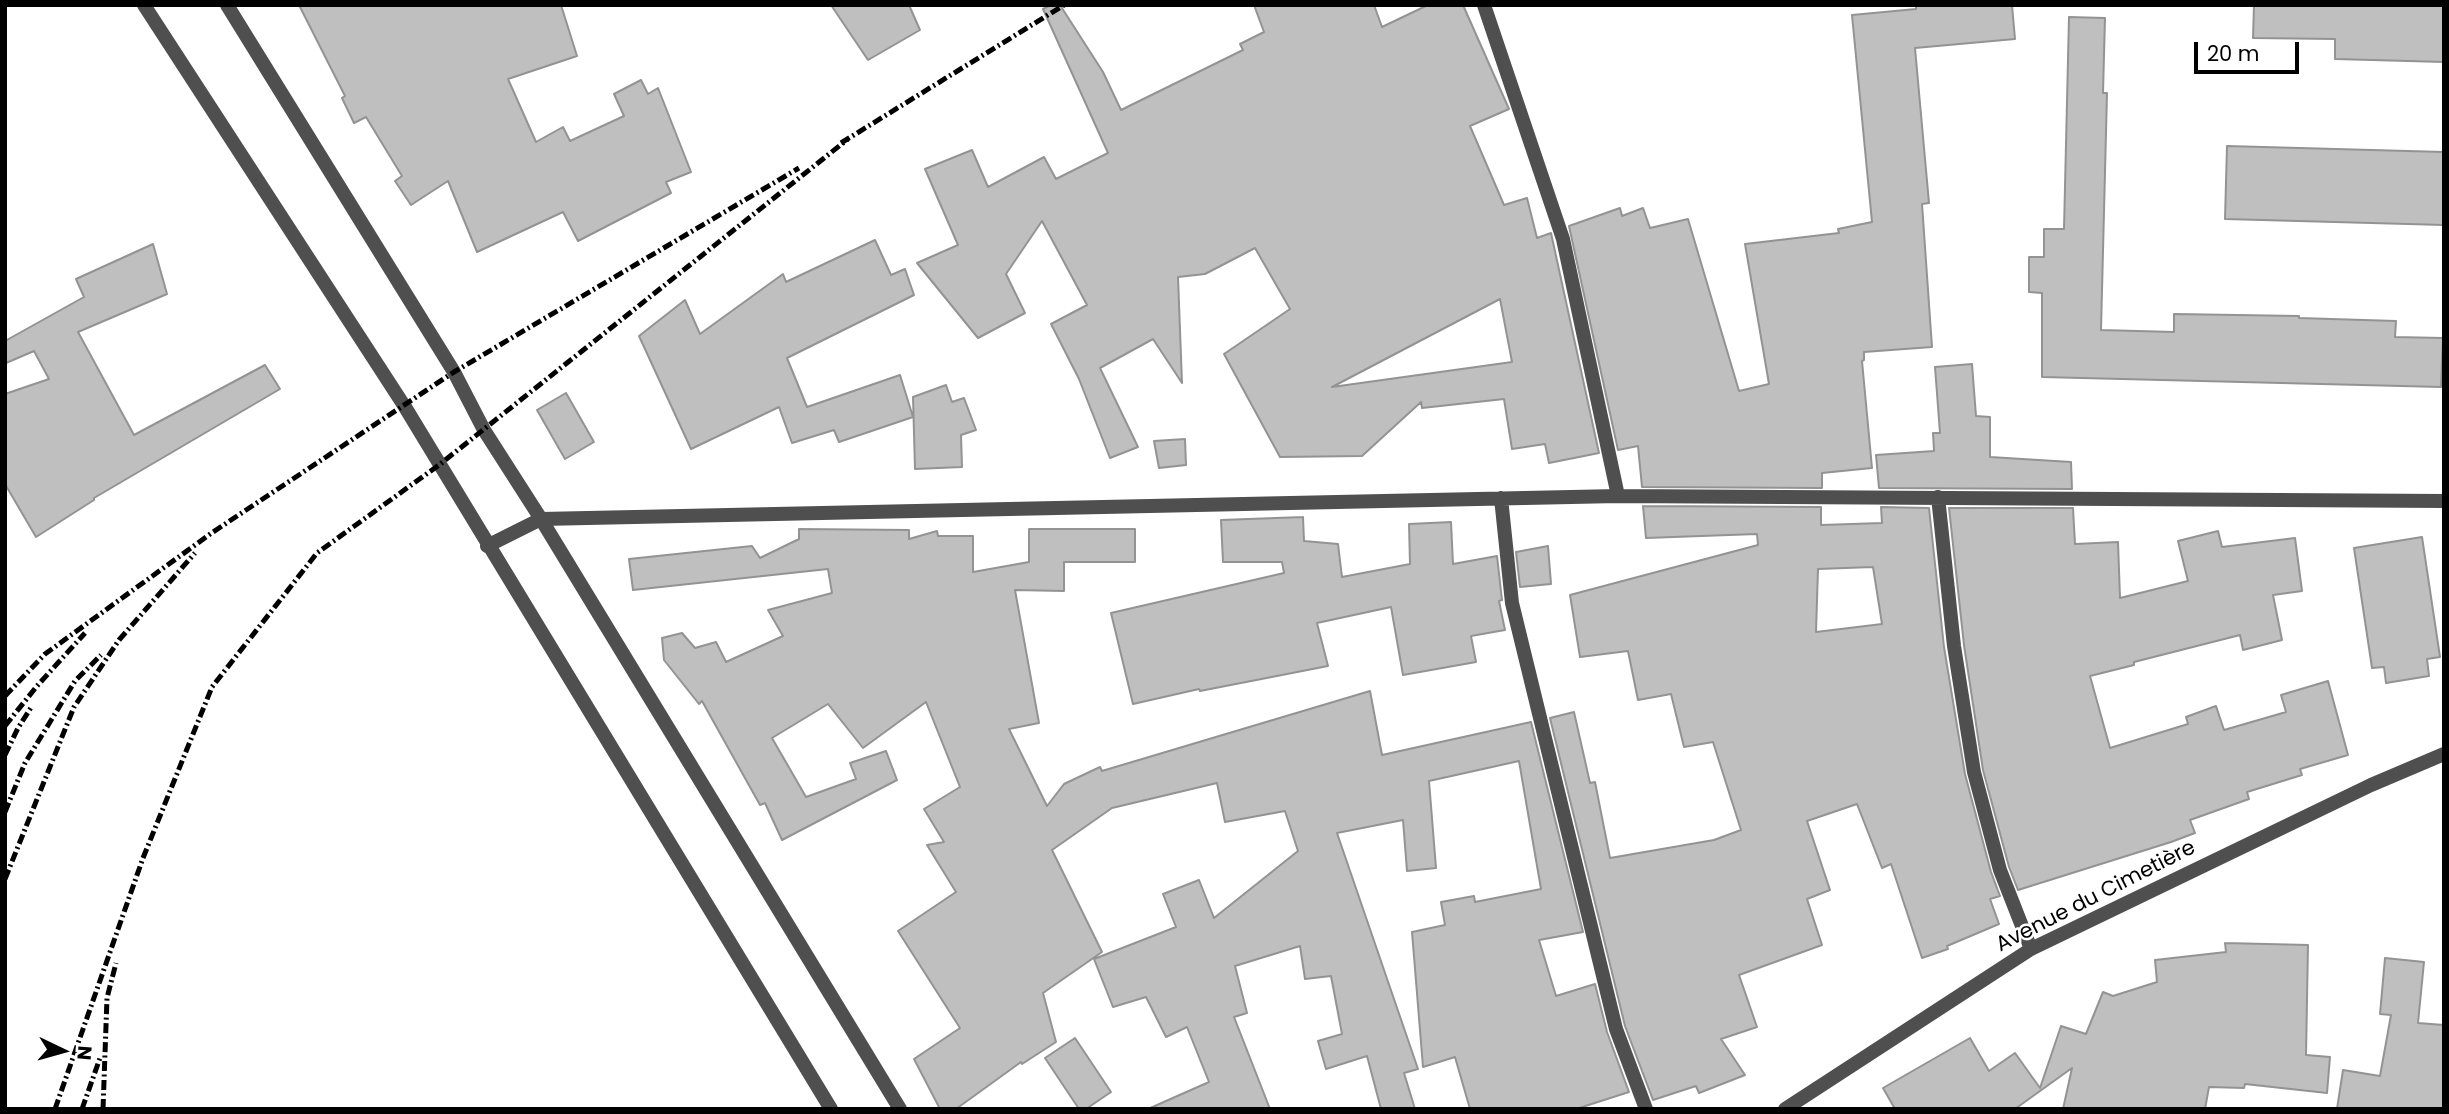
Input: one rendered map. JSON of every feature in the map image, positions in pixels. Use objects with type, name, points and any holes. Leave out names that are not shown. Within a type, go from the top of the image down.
[{"type":"street","points":[[144,5],[405,407],[831,1109]]},
{"type":"street","points":[[227,5],[454,372],[484,430],[541,519],[900,1109]]},
{"type":"street","points":[[1485,5],[1563,239],[1618,496]]},
{"type":"street","points":[[488,546],[541,519],[1618,496],[2444,501]]},
{"type":"street","points":[[1501,498],[1512,603],[1616,1029],[1646,1109]]},
{"type":"street","points":[[1938,498],[1954,646],[1974,772],[2000,870],[2031,949]]},
{"type":"street","name":"Avenue du Cimetière","points":[[1785,1109],[2031,949],[2358,791],[2444,754]]},
{"type":"building","points":[[299,5],[561,5],[577,56],[508,79],[536,142],[563,127],[570,141],[624,116],[614,94],[641,80],[648,94],[658,88],[691,172],[666,182],[671,193],[578,241],[563,212],[477,252],[448,181],[411,205],[395,181],[402,176],[366,117],[354,123],[342,98],[345,96]]},
{"type":"building","points":[[831,5],[909,5],[920,30],[868,60]]},
{"type":"building","points":[[1060,5],[1103,72],[1121,110],[1243,50],[1240,44],[1264,32],[1254,5],[1374,5],[1382,27],[1428,5],[1463,5],[1509,109],[1470,126],[1504,205],[1527,198],[1537,238],[1551,233],[1599,453],[1549,463],[1545,444],[1512,449],[1504,399],[1422,408],[1421,402],[1362,456],[1280,457],[1224,354],[1290,309],[1255,248],[1205,274],[1178,277],[1182,383],[1153,339],[1100,368],[1138,447],[1110,458],[1079,379],[1051,324],[1087,305],[1042,221],[1006,274],[1025,313],[978,338],[917,263],[958,245],[925,169],[972,150],[988,187],[1044,157],[1056,179],[1108,153],[1043,9]],"holes":[[[1500,299],[1512,362],[1332,387]]]},
{"type":"building","points":[[1916,5],[2012,5],[2015,39],[1915,48],[1929,203],[1922,204],[1932,347],[1864,352],[1862,361],[1872,468],[1822,473],[1822,488],[1642,487],[1638,446],[1618,450],[1569,226],[1620,208],[1622,216],[1643,208],[1650,228],[1688,219],[1739,391],[1769,384],[1745,244],[1839,233],[1838,229],[1872,222],[1852,15],[1916,9]]},
{"type":"building","points":[[2254,5],[2444,5],[2444,62],[2335,59],[2335,39],[2253,38]]},
{"type":"building","points":[[2069,17],[2105,18],[2103,93],[2107,93],[2101,330],[2174,332],[2174,314],[2396,321],[2395,337],[2443,338],[2441,387],[2042,377],[2042,293],[2029,292],[2029,257],[2044,257],[2044,229],[2064,229]]},
{"type":"building","points":[[2227,146],[2444,152],[2444,225],[2225,219]]},
{"type":"building","points":[[875,240],[891,275],[905,269],[914,295],[787,358],[807,407],[900,375],[913,417],[839,442],[834,430],[792,443],[779,407],[691,449],[639,336],[685,300],[700,334],[783,274],[786,282]]},
{"type":"building","points":[[153,244],[167,294],[78,332],[134,435],[265,365],[280,389],[94,498],[36,537],[5,484],[5,394],[49,379],[34,351],[6,363],[5,341],[84,297],[76,279]]},
{"type":"building","points":[[1972,364],[1976,416],[1990,417],[1990,457],[2071,462],[2072,489],[1879,488],[1876,455],[1934,451],[1933,433],[1940,433],[1935,367]]},
{"type":"building","points":[[946,385],[952,402],[964,398],[976,430],[961,435],[962,467],[915,469],[913,397]]},
{"type":"building","points":[[566,393],[594,442],[565,459],[537,410]]},
{"type":"building","points":[[1185,439],[1186,465],[1159,468],[1154,441]]},
{"type":"building","points":[[1643,506],[1821,507],[1821,525],[1882,523],[1881,507],[1929,508],[1944,647],[1965,774],[2000,896],[1990,899],[1999,924],[1947,946],[1948,949],[1922,958],[1891,864],[1882,868],[1857,804],[1807,821],[1830,890],[1807,899],[1822,945],[1739,975],[1757,1027],[1721,1039],[1745,1075],[1699,1093],[1696,1086],[1653,1100],[1625,1026],[1550,718],[1574,712],[1590,783],[1595,782],[1610,858],[1714,840],[1741,830],[1713,742],[1684,747],[1671,694],[1638,700],[1628,651],[1580,657],[1570,595],[1758,545],[1757,534],[1646,538]],"holes":[[[1873,567],[1882,624],[1816,632],[1818,569]]]},
{"type":"building","points":[[1949,508],[2073,508],[2075,544],[2118,542],[2120,598],[2188,581],[2178,541],[2218,531],[2222,547],[2295,538],[2302,591],[2273,595],[2282,640],[2243,650],[2240,635],[2090,676],[2110,748],[2188,724],[2186,717],[2216,706],[2224,730],[2286,712],[2281,695],[2328,681],[2348,755],[2300,769],[2302,775],[2247,792],[2249,799],[2190,820],[2195,833],[2018,890],[2009,867],[1983,770],[1964,645]]},
{"type":"building","points":[[1303,517],[1304,541],[1338,544],[1342,577],[1410,564],[1409,524],[1451,522],[1453,564],[1497,556],[1502,600],[1499,601],[1505,630],[1471,636],[1476,662],[1403,675],[1391,607],[1317,623],[1328,666],[1133,704],[1111,613],[1284,573],[1282,562],[1223,562],[1221,520]]},
{"type":"building","points":[[799,529],[909,530],[909,539],[937,531],[938,536],[973,536],[973,572],[1029,562],[1029,529],[1135,529],[1135,562],[1064,562],[1064,591],[1015,590],[1039,723],[1009,729],[1047,806],[1064,784],[1100,767],[1102,771],[1370,691],[1382,755],[1531,722],[1583,932],[1539,940],[1556,996],[1595,984],[1607,1032],[1629,1092],[1576,1109],[1470,1109],[1455,1057],[1423,1067],[1412,932],[1445,925],[1441,902],[1474,896],[1475,902],[1541,889],[1519,761],[1429,781],[1436,868],[1407,871],[1403,820],[1337,833],[1418,1069],[1404,1073],[1415,1109],[1381,1109],[1367,1056],[1326,1069],[1318,1041],[1342,1034],[1331,976],[1305,979],[1300,946],[1235,966],[1247,1013],[1234,1017],[1270,1109],[1148,1109],[1209,1082],[1187,1027],[1166,1037],[1146,997],[1113,1007],[1094,959],[1176,927],[1163,894],[1199,880],[1214,918],[1298,851],[1285,811],[1225,822],[1217,783],[1112,808],[1052,850],[1102,952],[1043,993],[1056,1042],[1022,1064],[1021,1062],[956,1109],[940,1109],[914,1059],[960,1028],[898,931],[956,892],[927,845],[944,842],[924,809],[960,787],[926,702],[863,748],[828,704],[772,738],[806,797],[856,779],[850,763],[886,751],[897,780],[782,840],[765,803],[760,805],[702,701],[699,704],[664,660],[662,638],[682,633],[695,648],[716,642],[726,662],[783,636],[768,610],[832,593],[828,569],[633,590],[629,559],[752,546],[760,558],[799,539]]},
{"type":"building","points":[[2422,537],[2440,657],[2427,659],[2429,676],[2386,683],[2384,667],[2372,668],[2354,548]]},
{"type":"building","points":[[1548,546],[1551,584],[1520,587],[1516,552]]},
{"type":"building","points":[[2225,943],[2308,945],[2306,1055],[2330,1057],[2327,1093],[2245,1084],[2244,1088],[2209,1087],[2205,1109],[2063,1109],[2072,1068],[2015,1109],[1895,1109],[1883,1088],[1970,1038],[1989,1071],[2015,1053],[2040,1088],[2061,1026],[2086,1034],[2103,992],[2113,996],[2157,982],[2155,960],[2226,952]]},
{"type":"building","points":[[2385,958],[2424,962],[2418,1023],[2444,1025],[2444,1109],[2337,1109],[2343,1070],[2380,1076],[2391,1015],[2380,1014]]},
{"type":"building","points":[[1075,1038],[1111,1092],[1086,1109],[1079,1109],[1045,1058]]},
{"type":"railway","points":[[841,143],[1064,5]]},
{"type":"railway","points":[[55,1109],[143,858],[212,687],[317,553],[439,465],[848,139]]},
{"type":"railway","points":[[5,696],[45,654],[213,532],[454,372],[799,168]]},
{"type":"railway","points":[[5,879],[74,707],[119,640],[195,553]]},
{"type":"railway","points":[[5,726],[85,633]]},
{"type":"railway","points":[[5,812],[25,763],[75,681],[101,655]]},
{"type":"railway","points":[[5,755],[32,706]]},
{"type":"railway","points":[[103,1109],[107,998],[116,963]]},
{"type":"railway","points":[[82,1109],[100,1058]]}]
